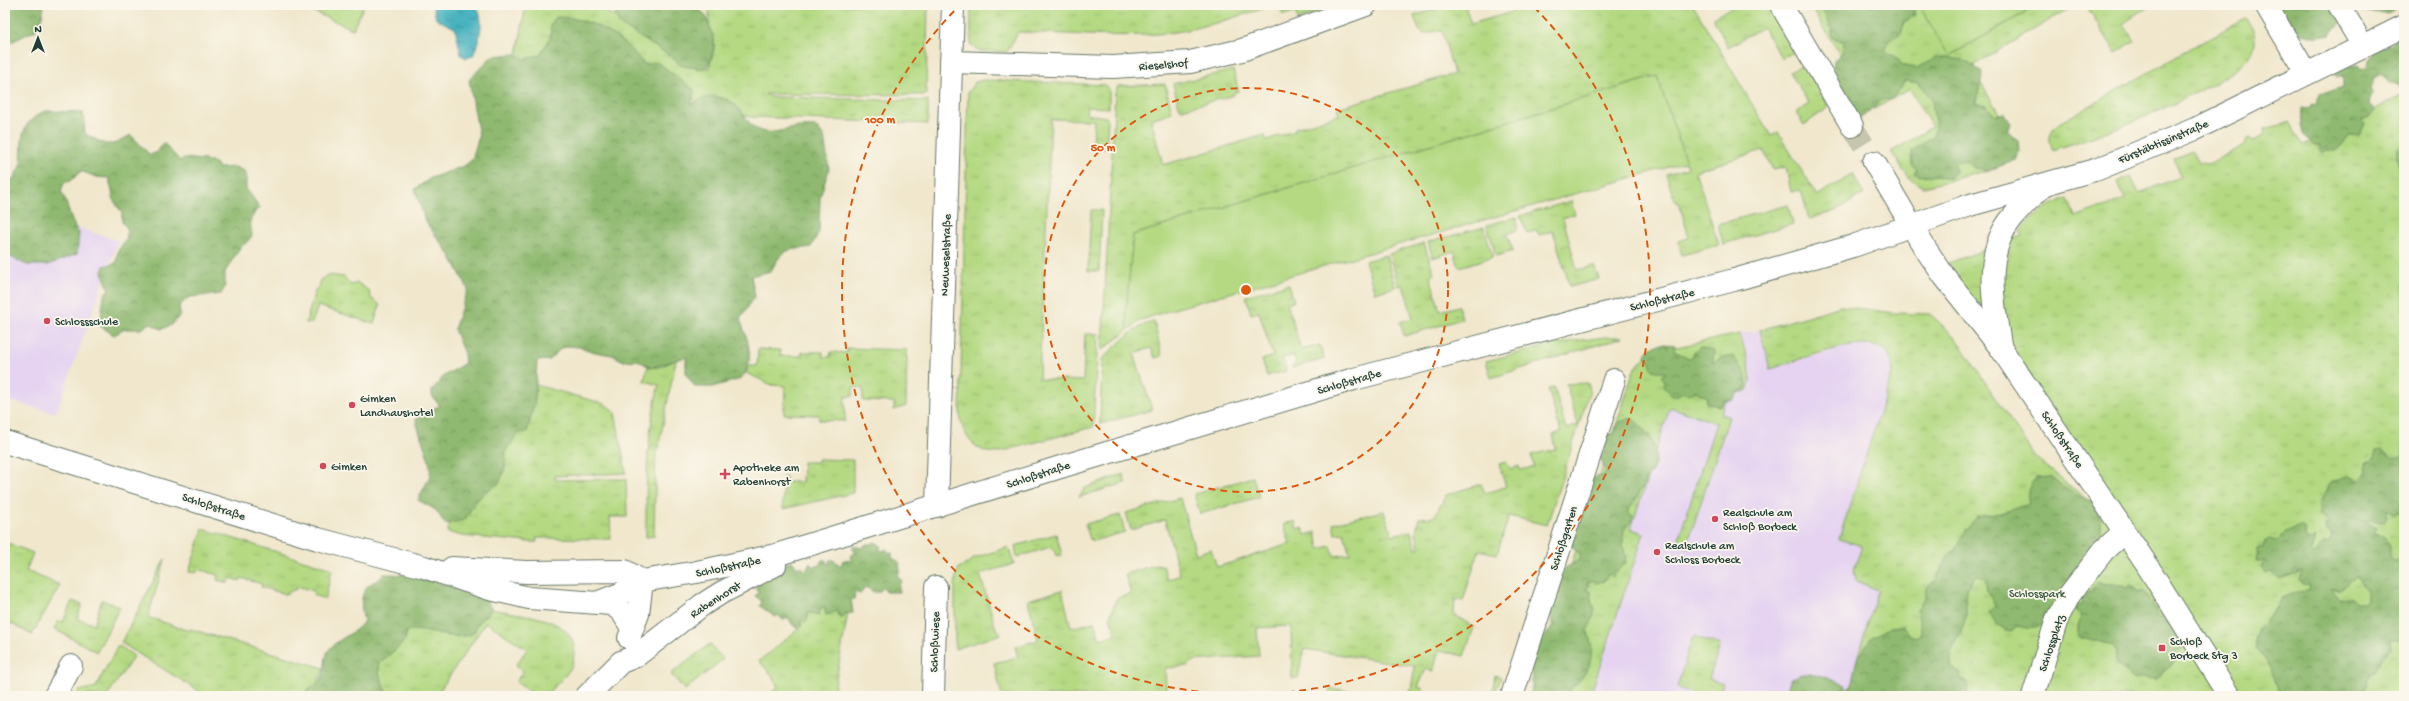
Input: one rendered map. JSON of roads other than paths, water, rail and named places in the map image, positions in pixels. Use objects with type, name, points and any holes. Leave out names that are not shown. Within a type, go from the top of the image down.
[{"type":"street","name":"Neuweselstraße","points":[[937,506],[953,5]]},
{"type":"street","name":"Rieselshof","points":[[951,62],[1113,67],[1190,62],[1249,47],[1366,5]]},
{"type":"street","points":[[1781,5],[1852,126]]},
{"type":"street","points":[[2266,5],[2306,73]]},
{"type":"street","points":[[2339,5],[2363,46]]},
{"type":"street","name":"Fürstäbtissinstraße","points":[[1911,225],[1970,206],[2098,169],[2148,150],[2404,26]]},
{"type":"street","points":[[1874,162],[1911,225]]},
{"type":"street","name":"Schloßstraße","points":[[2000,347],[1992,286],[1997,250],[2011,219],[2044,185]]},
{"type":"street","name":"Schloßstraße","points":[[599,602],[620,594],[642,581],[745,563],[814,545],[1074,462],[1354,379],[1734,280],[1853,246],[1911,225],[1944,276],[2000,347],[2125,531],[2229,696]]},
{"type":"street","name":"Schloßgarten","points":[[1512,696],[1614,380]]},
{"type":"street","name":"Schloßstraße","points":[[5,442],[318,539],[424,567],[490,589],[529,598],[599,602],[616,607],[632,628]]},
{"type":"street","name":"Schlossplatz","points":[[2033,696],[2059,614],[2070,594],[2113,540],[2125,531]]},
{"type":"street","name":"Rabenhorst","points":[[587,696],[621,662],[636,656],[721,593],[814,545]]},
{"type":"street","name":"Schloßstraße","points":[[424,567],[527,572],[625,571],[642,581]]},
{"type":"street","name":"Rabenhorst","points":[[621,662],[638,614],[642,581]]},
{"type":"street","name":"Schloßwiese","points":[[932,696],[936,587]]},
{"type":"street","points":[[55,696],[71,666]]},
{"type":"water","points":[[433,5],[476,6],[481,18],[481,24],[479,37],[473,56],[466,58],[461,55],[455,28],[436,19]]},
{"type":"tunnel","points":[[1852,126],[1874,162]]},
{"type":"place","name":"Schlossschule","points":[[47,321]]},
{"type":"place","name":"Gimken Landhaushotel","points":[[352,405]]},
{"type":"place","name":"Gimken","points":[[323,466]]},
{"type":"place","name":"Apotheke am Rabenhorst","points":[[725,474]]},
{"type":"place","name":"Realschule am Schloß Borbeck","points":[[1715,519]]},
{"type":"place","name":"Realschule am Schloss Borbeck","points":[[1657,552]]},
{"type":"place","name":"Schloß Borbeck Stg 3","points":[[2162,648]]},
{"type":"park label","name":"Schlosspark","points":[[2037,593]]}]
